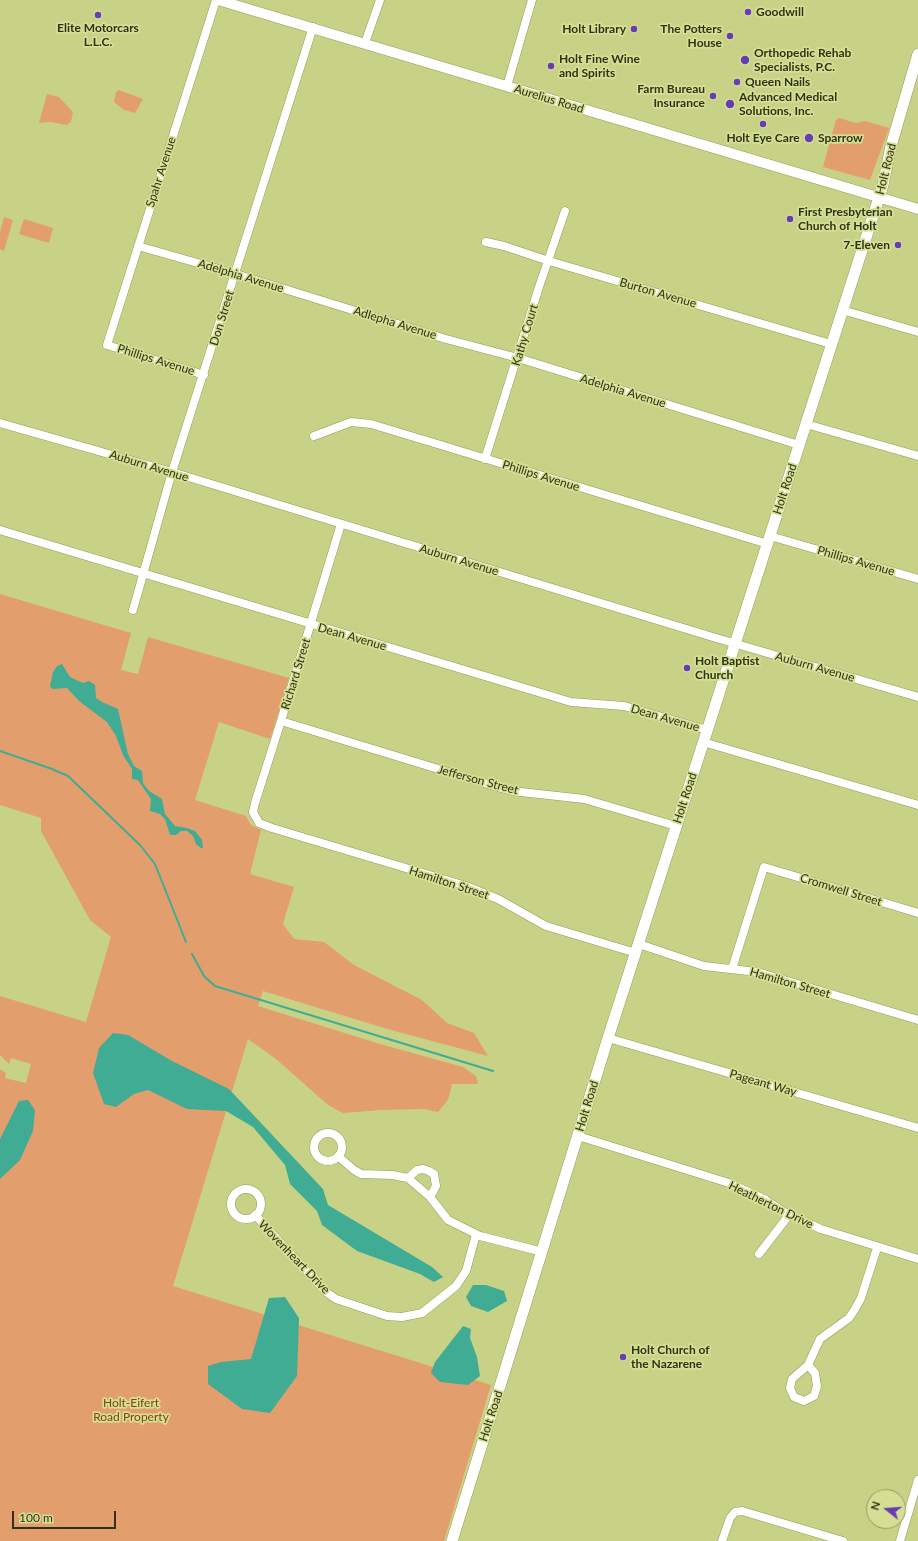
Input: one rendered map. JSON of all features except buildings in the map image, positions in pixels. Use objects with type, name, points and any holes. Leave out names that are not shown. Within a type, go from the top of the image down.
[{"type":"main road","name":"Holt Road","points":[[452,1541],[608,1038],[879,197],[918,54]]},
{"type":"street","name":"Aurelius Road","points":[[217,0],[313,27],[918,209]]},
{"type":"street","name":"Spahr Avenue","points":[[107,345],[217,0]]},
{"type":"street","points":[[365,43],[380,0]]},
{"type":"street","points":[[507,86],[532,0]]},
{"type":"street","name":"Don Street","points":[[133,610],[172,472],[204,375],[313,27]]},
{"type":"street","name":"Kathy Court","points":[[486,459],[565,211]]},
{"type":"street","name":"Burton Avenue","points":[[486,242],[504,246],[549,261],[831,344]]},
{"type":"street","name":"Adelphia Avenue","points":[[138,246],[236,274],[344,308]]},
{"type":"street","name":"Adlepha Avenue","points":[[344,308],[446,339]]},
{"type":"street","points":[[842,310],[918,332]]},
{"type":"street","name":"Adelphia Avenue","points":[[446,339],[518,358],[799,445]]},
{"type":"street","name":"Phillips Avenue","points":[[107,345],[204,375]]},
{"type":"street","name":"Phillips Avenue","points":[[314,436],[351,422],[360,422],[769,540],[918,579]]},
{"type":"street","name":"Auburn Avenue","points":[[0,423],[172,472],[735,644],[918,697]]},
{"type":"street","points":[[806,424],[918,456]]},
{"type":"street","name":"Richard Street","points":[[259,822],[253,812],[255,803],[282,722],[341,524]]},
{"type":"street","name":"Dean Avenue","points":[[0,530],[310,625],[571,702],[624,706],[707,730]]},
{"type":"street","name":"Jefferson Street","points":[[282,722],[512,791],[584,799],[676,826]]},
{"type":"street","name":"Dean Avenue","points":[[703,742],[918,805]]},
{"type":"street","name":"Hamilton Street","points":[[259,822],[272,828],[466,886],[498,899],[546,926],[704,966],[757,972],[918,1020]]},
{"type":"street","name":"Cromwell Street","points":[[732,969],[764,867],[918,913]]},
{"type":"street","name":"Pageant Way","points":[[608,1038],[918,1128]]},
{"type":"street","name":"Heatherton Drive","points":[[578,1136],[729,1183],[766,1200],[789,1214],[821,1229],[877,1248],[918,1259]]},
{"type":"street","points":[[338,1156],[361,1174],[392,1175],[408,1178],[430,1198],[448,1220],[476,1234],[542,1252]]},
{"type":"street","points":[[408,1178],[417,1170],[430,1171],[434,1174],[436,1186],[430,1198]]},
{"type":"street","points":[[759,1254],[789,1214]]},
{"type":"street","name":"Wovenheart Drive","points":[[255,1215],[326,1292],[336,1300],[387,1316],[402,1317],[422,1313],[456,1286],[466,1272],[476,1234]]},
{"type":"street","points":[[808,1365],[820,1340],[848,1318],[856,1309],[877,1248]]},
{"type":"street","points":[[900,1541],[918,1480]]},
{"type":"street","points":[[722,1541],[730,1518],[735,1512],[742,1511],[752,1512],[843,1541]]},
{"type":"green space","points":[[119,90],[143,99],[135,113],[124,110],[114,102],[116,92]]},
{"type":"green space","points":[[47,94],[59,97],[73,112],[71,122],[67,125],[51,122],[39,123]]},
{"type":"green space","points":[[839,118],[856,123],[865,121],[889,128],[870,180],[823,167],[836,120]]},
{"type":"green space","points":[[4,217],[13,220],[4,251],[0,249],[0,232]]},
{"type":"green space","points":[[24,219],[53,228],[49,243],[19,234]]},
{"type":"green space","name":"Holt-Eifert Road Property","points":[[0,594],[131,633],[121,670],[138,674],[148,637],[289,678],[270,739],[219,722],[195,800],[246,816],[251,825],[261,830],[250,874],[294,887],[283,924],[294,939],[324,942],[354,965],[422,1000],[447,1023],[474,1033],[488,1056],[384,1028],[263,991],[258,1006],[380,1044],[463,1067],[476,1076],[478,1084],[452,1084],[448,1100],[438,1112],[424,1109],[343,1113],[328,1105],[276,1059],[248,1039],[173,1286],[491,1385],[444,1541],[0,1541],[0,1069],[6,1073],[5,1078],[26,1083],[31,1064],[11,1058],[9,1064],[0,1055],[0,996],[86,1022],[111,937],[90,920],[41,831],[41,818],[0,805]]},
{"type":"water","points":[[62,664],[70,677],[83,683],[89,681],[95,685],[96,698],[118,709],[128,754],[134,766],[142,771],[143,783],[149,791],[162,799],[165,814],[175,826],[195,831],[202,840],[203,848],[196,844],[193,836],[187,831],[181,831],[176,835],[170,835],[165,819],[160,814],[150,811],[151,799],[138,780],[132,779],[132,769],[123,755],[116,736],[107,722],[79,701],[67,688],[52,689],[50,686],[53,672],[57,666]]},
{"type":"water","points":[[113,1033],[128,1035],[172,1061],[229,1089],[323,1189],[328,1205],[432,1267],[443,1277],[434,1282],[420,1274],[357,1251],[322,1225],[317,1211],[290,1184],[285,1165],[253,1127],[226,1111],[187,1109],[148,1090],[134,1094],[116,1107],[104,1104],[93,1073],[99,1048]]},
{"type":"water","points":[[28,1100],[35,1110],[33,1131],[20,1160],[0,1179],[0,1139],[19,1101]]},
{"type":"water","points":[[473,1285],[486,1285],[504,1291],[507,1301],[488,1312],[471,1306],[466,1297]]},
{"type":"water","points":[[285,1297],[299,1318],[297,1376],[270,1413],[242,1409],[208,1384],[208,1366],[221,1362],[251,1359],[269,1298]]},
{"type":"water","points":[[463,1326],[471,1329],[470,1338],[477,1357],[480,1376],[468,1385],[440,1382],[431,1373],[435,1362]]},
{"type":"waterway","points":[[0,751],[68,776],[140,845],[155,864],[186,942]]},
{"type":"waterway","points":[[192,954],[204,976],[215,986],[493,1071]]},
{"type":"place","name":"Goodwill","points":[[748,12]]},
{"type":"place","name":"Elite Motorcars L.L.C.","points":[[98,15]]},
{"type":"place","name":"Holt Library","points":[[634,29]]},
{"type":"place","name":"The Potters House","points":[[730,36]]},
{"type":"place","name":"Orthopedic Rehab Specialists, P.C.","points":[[745,60]]},
{"type":"place","name":"Holt Fine Wine and Spirits","points":[[551,66]]},
{"type":"place","name":"Queen Nails","points":[[737,82]]},
{"type":"place","name":"Farm Bureau Insurance","points":[[713,96]]},
{"type":"place","name":"Advanced Medical Solutions, Inc.","points":[[730,104]]},
{"type":"place","name":"Holt Eye Care","points":[[763,124]]},
{"type":"place","name":"Sparrow","points":[[809,138]]},
{"type":"place","name":"First Presbyterian Church of Holt","points":[[790,219]]},
{"type":"place","name":"7-Eleven","points":[[898,245]]},
{"type":"place","name":"Holt Baptist Church","points":[[687,668]]},
{"type":"place","name":"Holt Church of the Nazarene","points":[[623,1357]]}]
